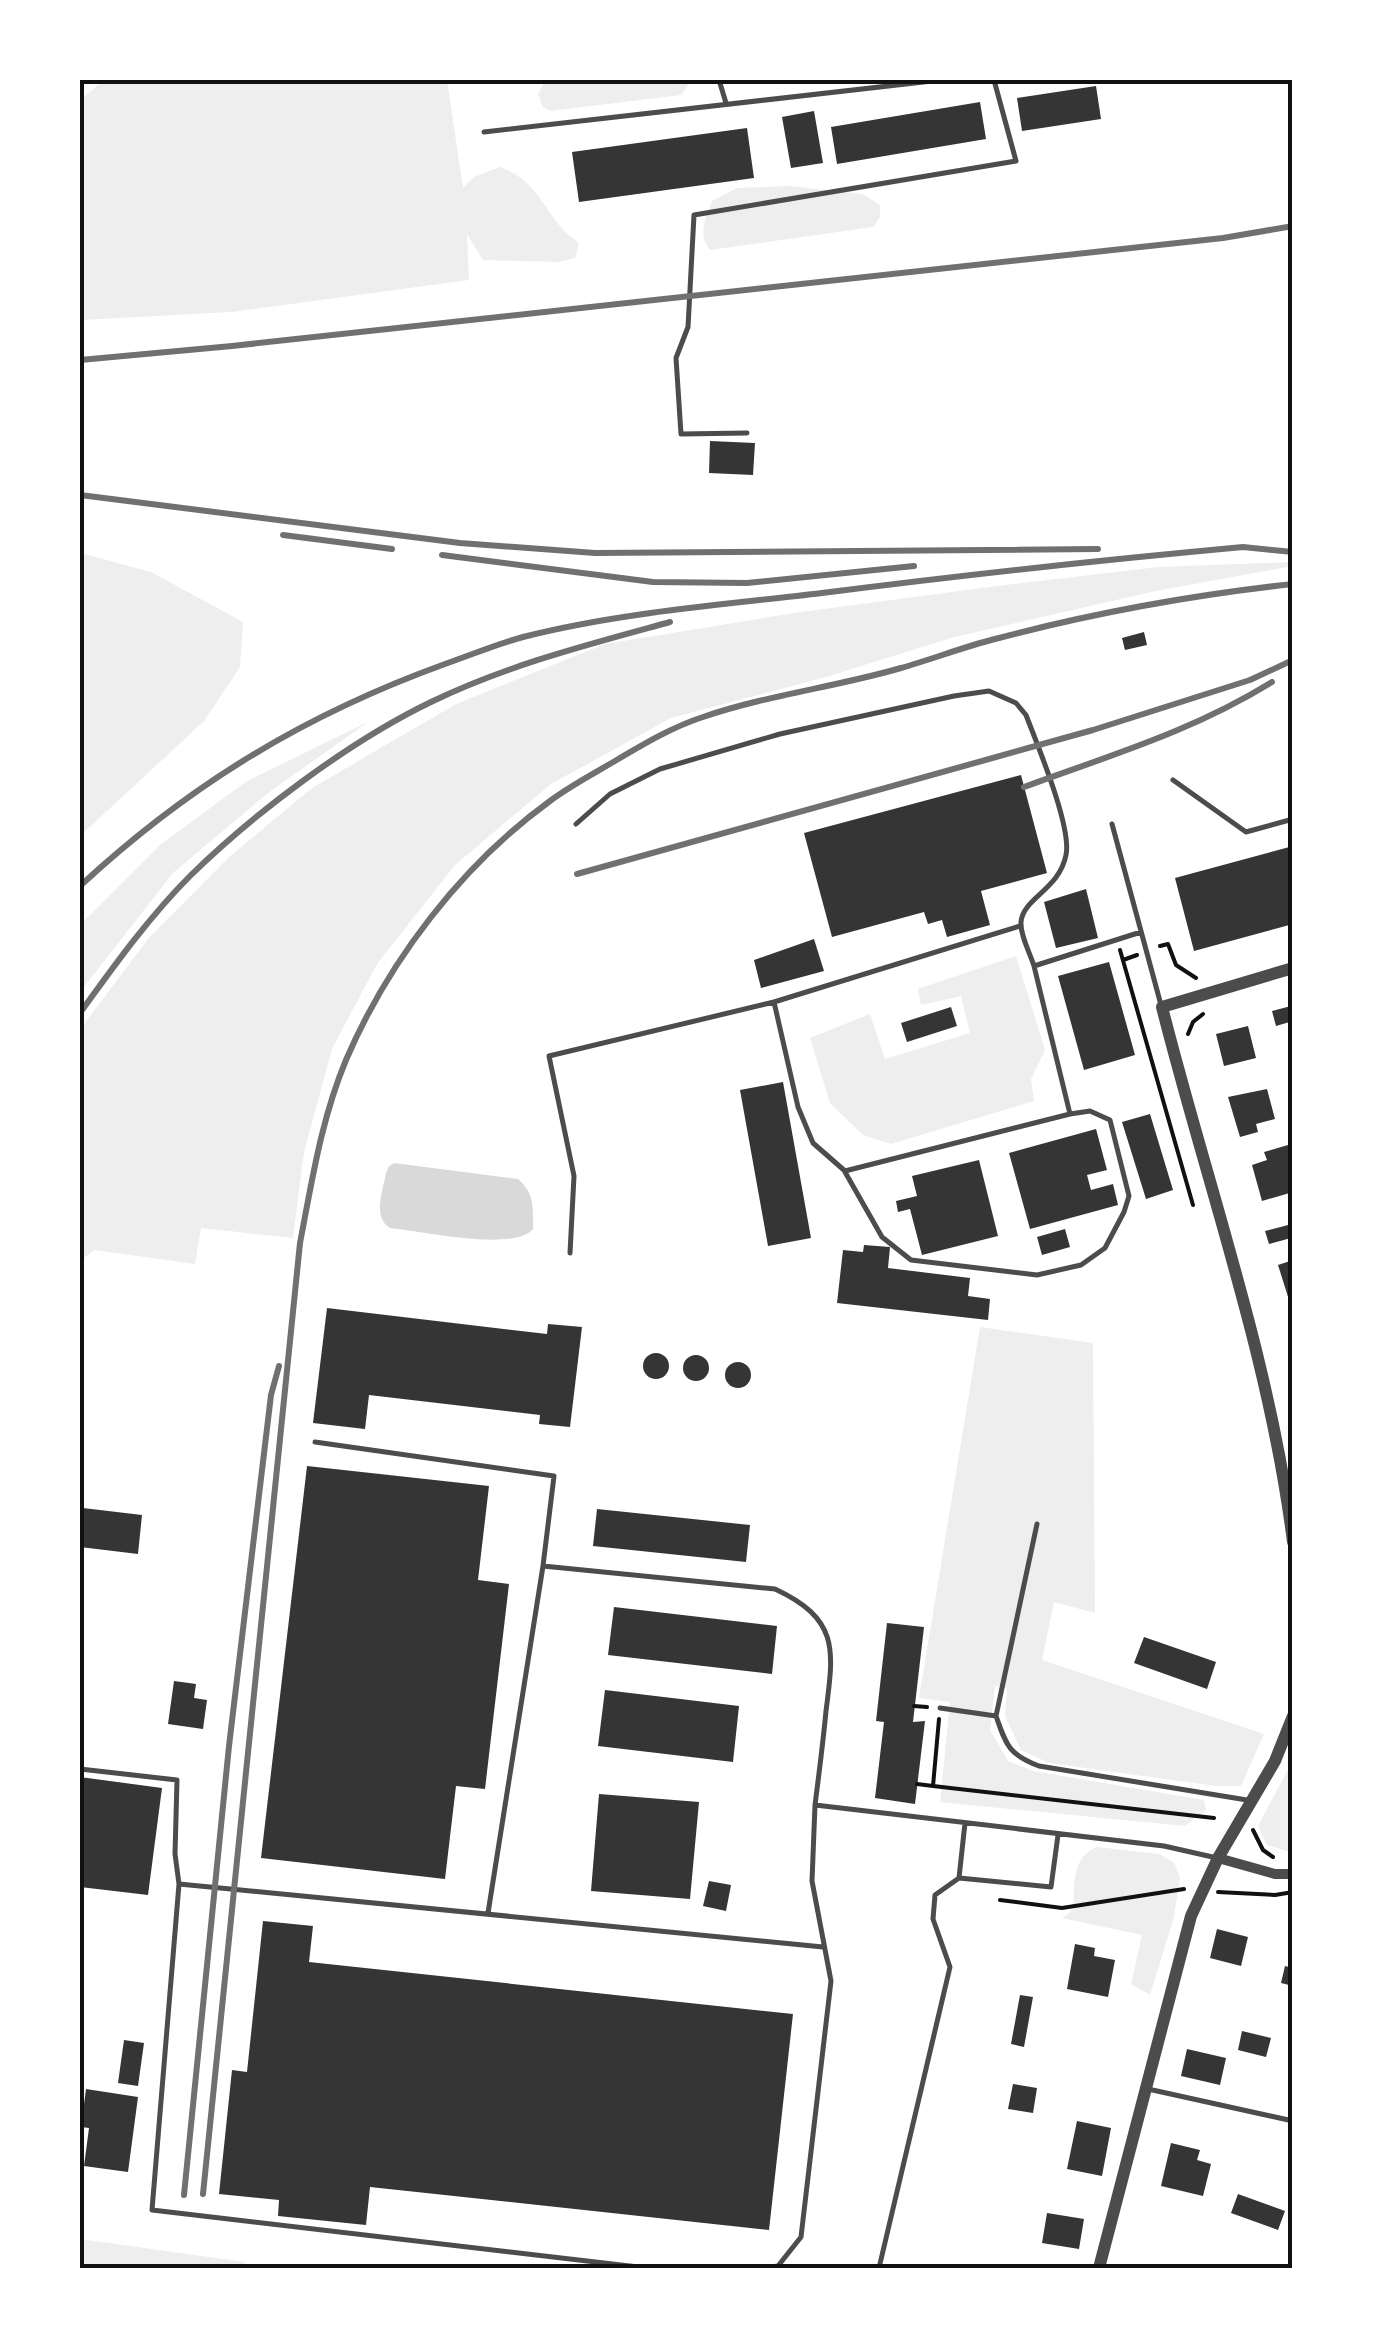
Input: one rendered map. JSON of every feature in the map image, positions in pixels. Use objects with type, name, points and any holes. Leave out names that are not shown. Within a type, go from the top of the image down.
[{"type":"street","points":[[1293,968],[1162,1008],[1194,1136],[1264,1372],[1291,1510],[1293,1542]]},
{"type":"street","points":[[1099,2268],[1190,1916],[1218,1858],[1275,1761],[1293,1716]]},
{"type":"street","points":[[1218,1858],[1274,1874],[1293,1874]]},
{"type":"lane","points":[[719,80],[726,102]]},
{"type":"lane","points":[[484,132],[942,80]]},
{"type":"lane","points":[[748,433],[681,434],[676,358],[688,327],[694,215],[1016,161],[994,80]]},
{"type":"lane","points":[[576,824],[610,794],[660,769],[780,734],[954,696],[989,692],[1016,703],[1026,714],[1062,819],[1068,850],[1050,888],[1024,908],[1020,926],[1034,966],[1070,1114]]},
{"type":"lane","points":[[1173,780],[1246,832],[1293,819]]},
{"type":"lane","points":[[1112,824],[1162,1008]]},
{"type":"lane","points":[[570,1253],[574,1176],[549,1056],[774,1002],[1020,926]]},
{"type":"lane","points":[[1034,966],[1142,932]]},
{"type":"lane","points":[[774,1002],[798,1107],[813,1144],[844,1171],[882,1236],[911,1260],[1037,1275],[1082,1266],[1105,1248],[1128,1196],[1110,1120],[1090,1111],[844,1171]]},
{"type":"lane","points":[[315,1442],[554,1476],[488,1913]]},
{"type":"lane","points":[[1037,1524],[996,1716],[1006,1744],[1017,1758],[1039,1766],[1250,1800]]},
{"type":"lane","points":[[542,1566],[775,1589],[796,1599],[822,1623],[833,1656],[815,1805],[812,1881],[831,1980],[801,2237],[778,2266],[764,2268]]},
{"type":"lane","points":[[940,1708],[996,1716]]},
{"type":"lane","points":[[80,1769],[178,1780],[175,1854],[180,1884],[152,2210],[646,2268]]},
{"type":"lane","points":[[815,1805],[1164,1846],[1218,1858]]},
{"type":"lane","points":[[959,1878],[965,1823]]},
{"type":"lane","points":[[878,2268],[950,1967],[933,1919],[935,1895],[959,1878],[1051,1887],[1058,1835]]},
{"type":"lane","points":[[180,1884],[825,1947]]},
{"type":"lane","points":[[1145,2088],[1293,2121]]},
{"type":"path","points":[[1117,940],[1193,1205]]},
{"type":"path","points":[[914,1706],[940,1708],[933,1786]]},
{"type":"path","points":[[918,1784],[1214,1818]]},
{"type":"path","points":[[1252,1828],[1263,1850],[1274,1857]]},
{"type":"path","points":[[1000,1900],[1062,1908],[1178,1888],[1275,1895],[1293,1892]]},
{"type":"shaded area","points":[[103,80],[447,80],[463,188],[474,177],[500,167],[515,174],[579,243],[575,258],[559,262],[483,260],[467,234],[469,280],[232,312],[80,320],[80,101]]},
{"type":"shaded area","points":[[692,80],[681,95],[550,111],[543,107],[538,94],[545,81]]},
{"type":"shaded area","points":[[789,186],[863,194],[880,205],[880,217],[873,227],[710,250],[703,232],[712,201],[737,188]]},
{"type":"shaded area","points":[[80,553],[151,572],[243,622],[240,667],[204,721],[80,836]]},
{"type":"shaded area","points":[[1293,562],[1293,566],[1151,592],[951,638],[826,677],[671,718],[551,784],[455,865],[377,964],[332,1049],[304,1152],[293,1238],[201,1228],[195,1264],[94,1250],[80,1261],[81,1028],[148,939],[228,858],[312,788],[456,704],[605,644],[794,613],[997,586],[1158,567]]},
{"type":"shaded area","points":[[368,722],[268,793],[173,873],[80,992],[80,925],[160,845],[247,781]]},
{"type":"shaded area","points":[[1016,956],[1045,1050],[1031,1079],[1034,1101],[891,1144],[863,1135],[830,1103],[810,1038],[870,1014],[885,1059],[970,1033],[961,996],[921,1005],[918,989]]},
{"type":"shaded area","points":[[394,1163],[518,1179],[530,1196],[533,1229],[523,1236],[488,1240],[390,1228],[381,1217],[380,1203],[386,1173]]},
{"type":"shaded area","points":[[980,1327],[1093,1343],[1095,1613],[1054,1602],[1042,1660],[1264,1734],[1241,1786],[1215,1786],[1049,1763],[1021,1750],[1005,1716],[1007,1689],[995,1685],[990,1730],[1008,1761],[1033,1771],[1204,1800],[1206,1810],[1185,1826],[940,1802],[950,1702],[919,1698]]},
{"type":"shaded area","points":[[1293,1760],[1293,1853],[1267,1845],[1258,1826]]},
{"type":"shaded area","points":[[1097,1847],[1159,1854],[1174,1863],[1180,1877],[1174,1917],[1150,1995],[1131,1984],[1142,1935],[1062,1918],[1073,1910],[1079,1865]]},
{"type":"shaded area","points":[[80,2239],[245,2262],[244,2268],[80,2268]]},
{"type":"building","points":[[1096,86],[1101,119],[1022,131],[1017,98]]},
{"type":"building","points":[[980,102],[986,139],[837,164],[831,127]]},
{"type":"building","points":[[814,111],[823,163],[791,168],[782,117]]},
{"type":"building","points":[[747,128],[754,178],[579,202],[572,152]]},
{"type":"building","points":[[710,441],[755,443],[753,475],[709,473]]},
{"type":"building","points":[[1144,632],[1147,645],[1125,650],[1122,638]]},
{"type":"building","points":[[1021,775],[1047,873],[981,891],[990,925],[947,937],[942,920],[928,924],[924,912],[832,937],[804,833]]},
{"type":"building","points":[[1293,846],[1293,924],[1194,951],[1175,878]]},
{"type":"building","points":[[1086,889],[1098,938],[1056,948],[1044,902]]},
{"type":"building","points":[[814,939],[824,971],[761,988],[754,960]]},
{"type":"building","points":[[1109,962],[1135,1055],[1084,1070],[1058,976]]},
{"type":"building","points":[[1291,1006],[1293,1021],[1276,1026],[1272,1011]]},
{"type":"building","points":[[951,1007],[957,1026],[907,1042],[901,1023]]},
{"type":"building","points":[[1248,1026],[1256,1058],[1224,1066],[1216,1034]]},
{"type":"building","points":[[783,1082],[811,1238],[768,1246],[740,1090]]},
{"type":"building","points":[[1267,1089],[1275,1119],[1256,1124],[1258,1132],[1240,1137],[1228,1097]]},
{"type":"building","points":[[1150,1114],[1173,1190],[1146,1199],[1122,1122]]},
{"type":"building","points":[[1096,1129],[1107,1170],[1087,1175],[1091,1190],[1113,1184],[1118,1205],[1030,1229],[1009,1153]]},
{"type":"building","points":[[1288,1145],[1293,1161],[1293,1192],[1262,1201],[1252,1165],[1267,1160],[1264,1152]]},
{"type":"building","points":[[979,1160],[998,1236],[922,1255],[910,1209],[898,1212],[896,1201],[917,1196],[912,1176]]},
{"type":"building","points":[[1288,1225],[1291,1238],[1269,1244],[1265,1231]]},
{"type":"building","points":[[1065,1229],[1070,1247],[1042,1255],[1037,1237]]},
{"type":"building","points":[[864,1245],[890,1247],[888,1268],[970,1278],[968,1296],[990,1299],[988,1320],[837,1303],[843,1250],[863,1252]]},
{"type":"building","points":[[1293,1260],[1293,1298],[1289,1300],[1278,1265]]},
{"type":"building","points":[[327,1308],[547,1334],[548,1324],[582,1327],[570,1427],[539,1424],[540,1415],[369,1395],[365,1429],[313,1423]]},
{"type":"building","points":[[656,1353],[665,1357],[669,1366],[665,1375],[656,1379],[647,1375],[643,1366],[647,1357]]},
{"type":"building","points":[[696,1355],[705,1359],[709,1368],[705,1377],[696,1381],[687,1377],[683,1368],[687,1359]]},
{"type":"building","points":[[738,1362],[747,1366],[751,1375],[747,1384],[738,1388],[729,1384],[725,1375],[729,1366]]},
{"type":"building","points":[[307,1466],[489,1486],[478,1580],[509,1584],[485,1789],[456,1786],[445,1879],[261,1858]]},
{"type":"building","points":[[83,1508],[142,1515],[138,1554],[80,1547]]},
{"type":"building","points":[[597,1509],[750,1525],[746,1562],[593,1546]]},
{"type":"building","points":[[614,1607],[777,1626],[772,1674],[608,1655]]},
{"type":"building","points":[[887,1623],[924,1627],[913,1722],[925,1721],[915,1804],[875,1798],[884,1722],[876,1721]]},
{"type":"building","points":[[1144,1637],[1216,1662],[1207,1689],[1134,1663]]},
{"type":"building","points":[[174,1681],[196,1684],[194,1698],[207,1700],[203,1729],[168,1724]]},
{"type":"building","points":[[605,1690],[739,1706],[733,1762],[598,1746]]},
{"type":"building","points":[[80,1777],[162,1788],[148,1895],[80,1887]]},
{"type":"building","points":[[599,1794],[699,1802],[690,1899],[591,1891]]},
{"type":"building","points":[[709,1881],[731,1885],[726,1911],[703,1906]]},
{"type":"building","points":[[263,1921],[313,1926],[309,1962],[793,2014],[769,2230],[370,2187],[366,2225],[278,2216],[279,2200],[219,2194],[232,2070],[247,2072]]},
{"type":"building","points":[[1217,1929],[1248,1937],[1241,1966],[1210,1958]]},
{"type":"building","points":[[1075,1944],[1095,1948],[1094,1956],[1115,1960],[1108,1997],[1067,1989]]},
{"type":"building","points":[[1285,1966],[1293,1968],[1293,1986],[1281,1983]]},
{"type":"building","points":[[1020,1995],[1033,1997],[1024,2047],[1011,2044]]},
{"type":"building","points":[[1242,2031],[1271,2038],[1266,2057],[1238,2050]]},
{"type":"building","points":[[124,2040],[144,2043],[138,2086],[118,2083]]},
{"type":"building","points":[[1187,2049],[1226,2058],[1220,2085],[1181,2076]]},
{"type":"building","points":[[1013,2084],[1037,2088],[1033,2113],[1008,2109]]},
{"type":"building","points":[[86,2089],[138,2097],[128,2172],[84,2166],[89,2128],[81,2127]]},
{"type":"building","points":[[1077,2121],[1111,2128],[1102,2176],[1067,2169]]},
{"type":"building","points":[[1171,2143],[1200,2150],[1197,2160],[1211,2164],[1203,2196],[1161,2186]]},
{"type":"building","points":[[1238,2194],[1285,2211],[1278,2230],[1231,2213]]},
{"type":"building","points":[[1047,2213],[1084,2219],[1079,2249],[1042,2243]]},
{"type":"railway","points":[[80,360],[1223,238],[1293,226]]},
{"type":"railway","points":[[80,495],[460,543],[595,553],[1098,549]]},
{"type":"railway","points":[[283,535],[392,549]]},
{"type":"railway","points":[[80,886],[163,816],[250,756],[296,730],[393,684],[523,637],[672,610],[1032,568],[1243,547],[1293,552]]},
{"type":"railway","points":[[442,555],[653,582],[747,583],[914,566]]},
{"type":"railway","points":[[203,2194],[300,1243],[318,1151],[337,1083],[364,1023],[406,951],[458,885],[518,826],[574,785],[680,726],[727,709],[876,675],[1069,621],[1180,599],[1293,584]]},
{"type":"railway","points":[[80,1013],[146,925],[190,876],[243,828],[336,758],[400,718],[489,677],[670,622]]},
{"type":"railway","points":[[577,874],[1093,730],[1250,680],[1293,660]]},
{"type":"railway","points":[[1024,787],[1182,728],[1272,682]]},
{"type":"railway","points":[[184,2195],[229,1746],[271,1395],[279,1366]]}]
